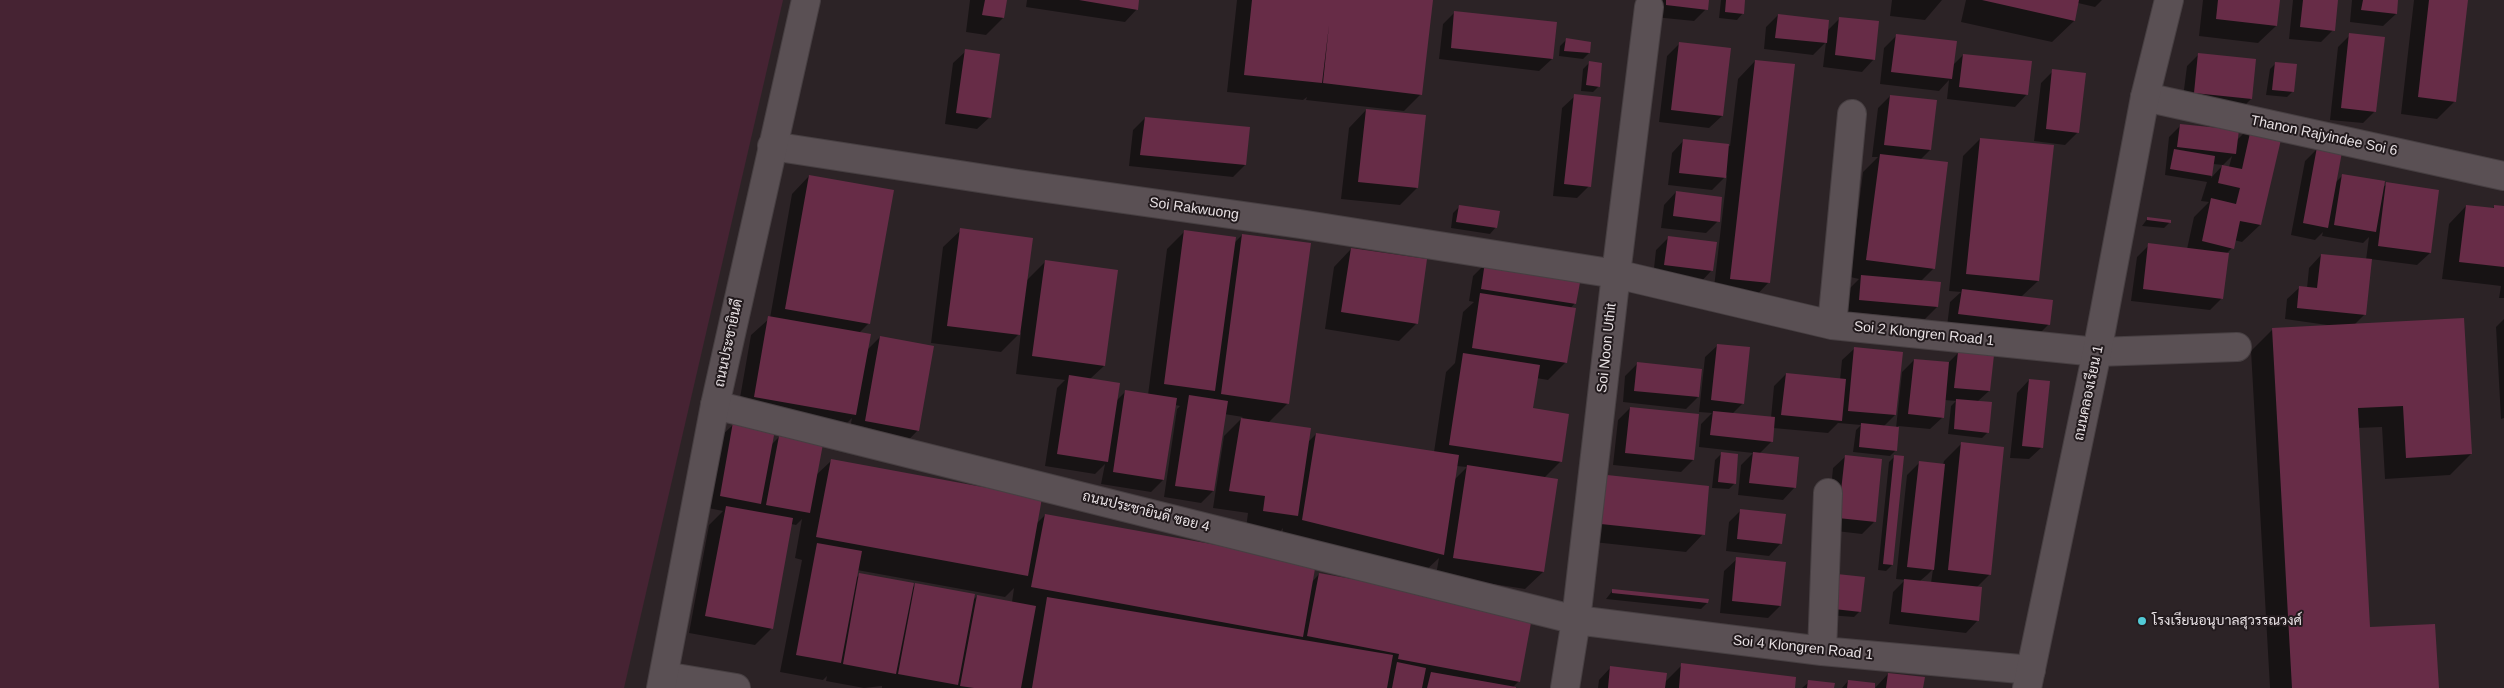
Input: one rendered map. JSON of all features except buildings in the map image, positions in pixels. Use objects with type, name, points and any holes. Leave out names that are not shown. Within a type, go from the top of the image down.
[{"type":"street","name":"ถนนประชายินดี","points":[[662,682],[715,405],[806,0]]},
{"type":"street","name":"ถนนคลองเรียน 1","points":[[2029,679],[2097,352],[2145,97],[2169,0]]},
{"type":"street","name":"Soi Noon Uthit","points":[[1565,688],[1576,620],[1649,7]]},
{"type":"street","name":"Thanon Rajyindee Soi 6","points":[[2145,97],[2504,176]]},
{"type":"street","points":[[1832,325],[1852,114]]},
{"type":"street","name":"Soi Rakwuong","points":[[772,146],[1018,184],[1300,224],[1616,274]]},
{"type":"street","name":"Soi 2 Klongren Road 1","points":[[1616,274],[1832,325],[2097,352],[2237,347]]},
{"type":"street","name":"ถนนประชายินดี ซอย 4","points":[[715,405],[1576,620]]},
{"type":"street","points":[[1822,652],[1828,493]]},
{"type":"street","name":"Soi 4 Klongren Road 1","points":[[1576,620],[2029,679]]},
{"type":"street","points":[[662,682],[736,688]]},
{"type":"shaded area","points":[[0,0],[783,0],[624,688],[0,688]]},
{"type":"place","name":"โรงเรียนอนุบาลสุวรรณวงศ์","points":[[2142,621]]}]
